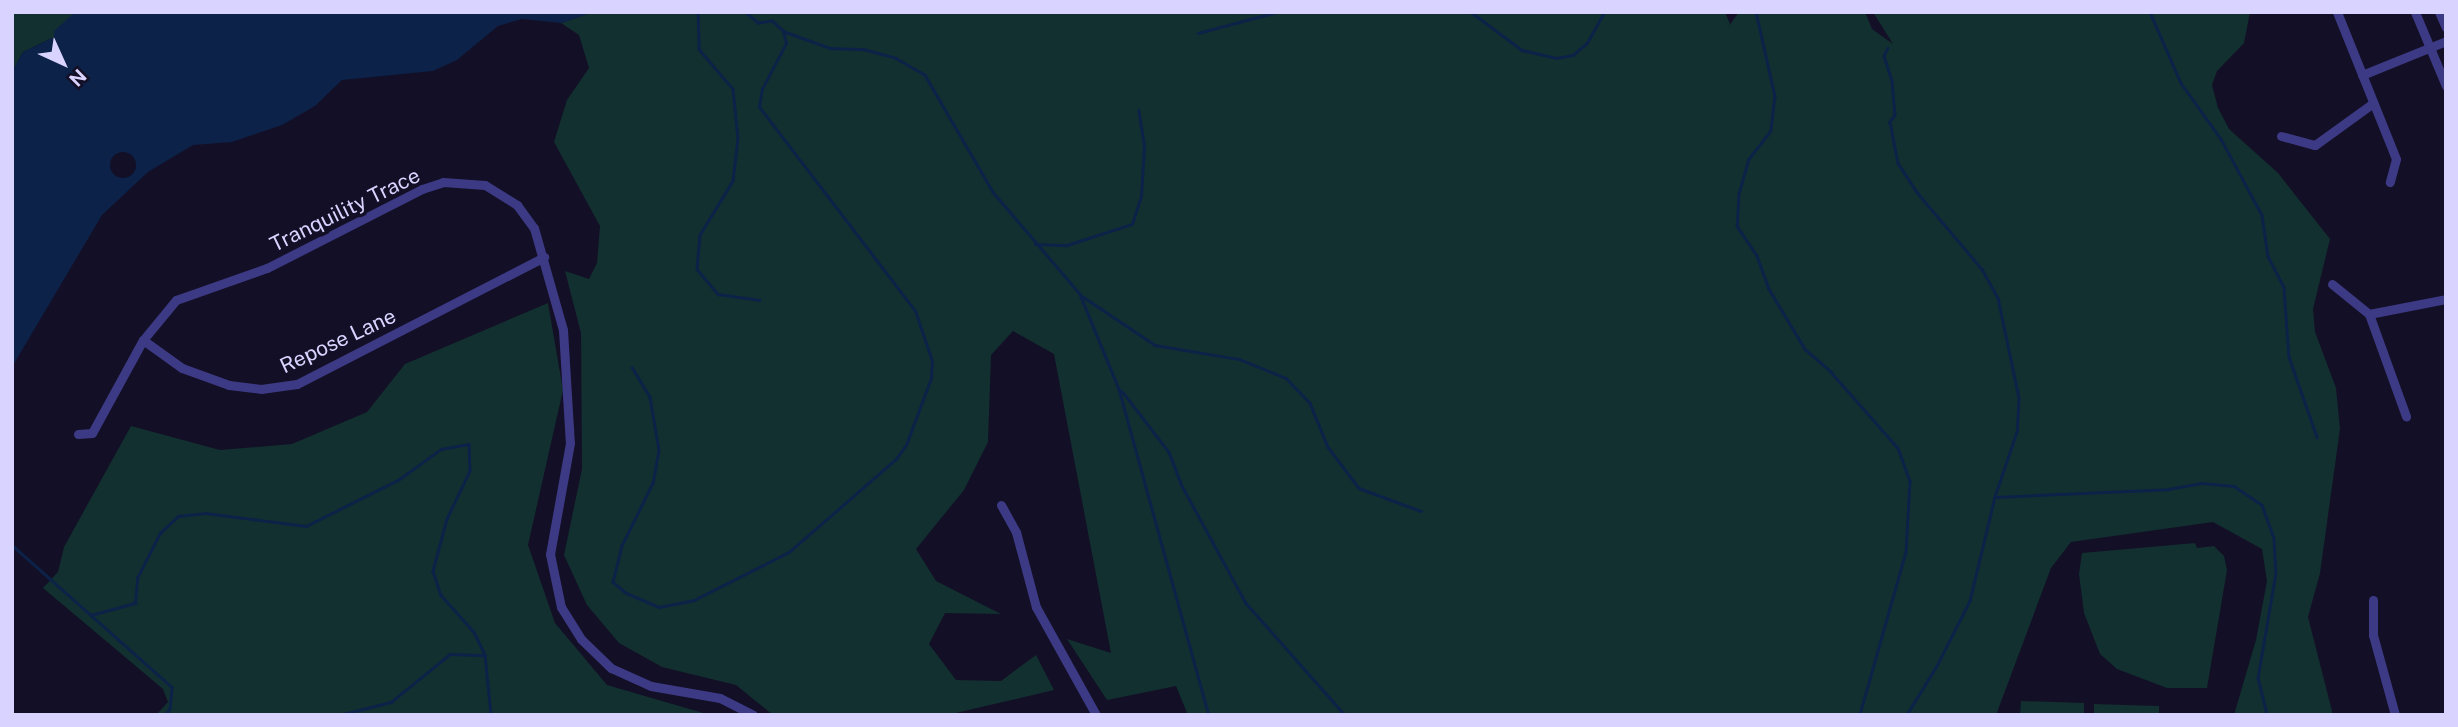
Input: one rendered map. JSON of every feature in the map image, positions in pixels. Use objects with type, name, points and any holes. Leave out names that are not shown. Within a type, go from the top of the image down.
[{"type":"street","points":[[2337,12],[2396,159],[2390,182]]},
{"type":"street","points":[[2415,12],[2446,86]]},
{"type":"street","points":[[2439,12],[2446,28]]},
{"type":"street","points":[[2362,75],[2446,41]]},
{"type":"street","points":[[2281,135],[2315,145],[2374,103]]},
{"type":"street","name":"Tranquility Trace","points":[[78,435],[92,433],[143,340],[176,300],[267,268],[443,182],[485,185],[517,205],[534,228],[563,330],[570,395],[570,443],[550,554],[561,607],[588,648],[620,673],[651,686],[709,694],[753,715]]},
{"type":"street","name":"Repose Lane","points":[[143,340],[182,368],[229,386],[288,386],[544,257]]},
{"type":"street","points":[[2332,284],[2369,314],[2406,416]]},
{"type":"street","points":[[2369,314],[2446,299]]},
{"type":"street","points":[[1001,505],[1016,532],[1036,607],[1096,715]]},
{"type":"street","points":[[2373,600],[2373,635],[2395,715]]},
{"type":"green space","points":[[12,12],[77,12],[54,37],[23,52],[12,72]]},
{"type":"green space","points":[[594,12],[1725,12],[1730,24],[1726,30],[1739,12],[1865,12],[1872,29],[1893,44],[1873,12],[2250,12],[2244,43],[2217,71],[2212,85],[2218,108],[2229,129],[2278,173],[2330,239],[2313,309],[2315,332],[2336,388],[2340,429],[2320,573],[2308,617],[2333,715],[2234,715],[2256,640],[2267,581],[2262,549],[2213,522],[2071,542],[2051,568],[1996,715],[1188,715],[1176,686],[1107,700],[1067,639],[1111,653],[1054,354],[1013,331],[991,355],[988,442],[964,490],[916,549],[936,581],[1001,614],[945,613],[929,644],[956,680],[1001,681],[1036,655],[1054,690],[947,715],[773,715],[736,685],[662,667],[619,643],[587,605],[564,555],[582,469],[581,333],[565,271],[589,279],[597,263],[600,226],[554,142],[567,100],[589,68],[579,35],[561,23]]},
{"type":"green space","points":[[548,303],[563,390],[528,545],[555,623],[607,685],[710,715],[156,715],[168,702],[163,689],[43,588],[58,572],[64,547],[131,426],[220,450],[292,444],[367,412],[405,364]]},
{"type":"green space","points":[[2195,543],[2197,548],[2214,546],[2224,556],[2227,570],[2207,688],[2167,688],[2117,669],[2100,654],[2084,613],[2079,574],[2082,553]]},
{"type":"green space","points":[[2021,701],[2084,703],[2084,715],[2020,715]]},
{"type":"green space","points":[[2094,704],[2159,706],[2159,715],[2094,715]]},
{"type":"water","points":[[594,12],[561,23],[522,19],[498,26],[457,60],[433,71],[342,80],[315,106],[282,125],[232,142],[193,145],[148,172],[102,215],[12,367],[12,72],[23,52],[54,37],[54,31],[73,14]]},
{"type":"pier","points":[[123,152],[132,156],[136,165],[132,174],[123,178],[114,174],[110,165],[114,156]]},
{"type":"waterway","points":[[698,12],[699,49],[733,89],[738,138],[733,181],[700,235],[697,269],[718,294],[760,300]]},
{"type":"waterway","points":[[632,367],[650,397],[659,450],[653,483],[622,546],[613,582],[626,593],[659,607],[694,600],[789,552],[896,459],[906,445],[931,378],[932,361],[915,311],[759,107],[762,89],[786,43],[783,31],[772,21],[758,23],[745,12]]},
{"type":"waterway","points":[[1198,33],[1277,12]]},
{"type":"waterway","points":[[1471,12],[1522,50],[1556,58],[1573,55],[1587,43],[1604,12]]},
{"type":"waterway","points":[[1756,12],[1775,96],[1771,131],[1749,159],[1739,193],[1737,226],[1757,256],[1769,289],[1805,349],[1831,372],[1898,448],[1910,481],[1906,552],[1860,715]]},
{"type":"waterway","points":[[2150,12],[2181,83],[2221,139],[2262,215],[2268,256],[2284,288],[2289,357],[2317,437]]},
{"type":"waterway","points":[[783,31],[830,48],[863,49],[896,58],[925,75],[993,192],[1080,294],[1119,389],[1209,715]]},
{"type":"waterway","points":[[1888,48],[1884,56],[1892,81],[1895,115],[1890,122],[1898,163],[1916,191],[1982,269],[1998,298],[2019,398],[2017,432],[1995,497],[1970,601],[1937,666],[1907,715]]},
{"type":"waterway","points":[[1035,244],[1067,245],[1132,224],[1141,196],[1144,146],[1138,110]]},
{"type":"waterway","points":[[1082,296],[1155,345],[1239,359],[1286,378],[1310,403],[1328,447],[1359,488],[1421,511]]},
{"type":"waterway","points":[[1122,391],[1169,452],[1181,484],[1246,603],[1345,715]]},
{"type":"waterway","points":[[91,615],[135,603],[137,578],[160,533],[178,516],[205,513],[306,526],[398,480],[441,449],[469,444],[470,471],[447,519],[433,571],[441,595],[474,632],[485,655],[491,715]]},
{"type":"waterway","points":[[1995,497],[2168,489],[2201,483],[2234,486],[2262,505],[2274,538],[2276,573],[2258,678],[2267,715]]},
{"type":"waterway","points":[[12,545],[172,687],[170,709],[165,715]]},
{"type":"waterway","points":[[339,715],[391,702],[450,654],[485,655]]}]
